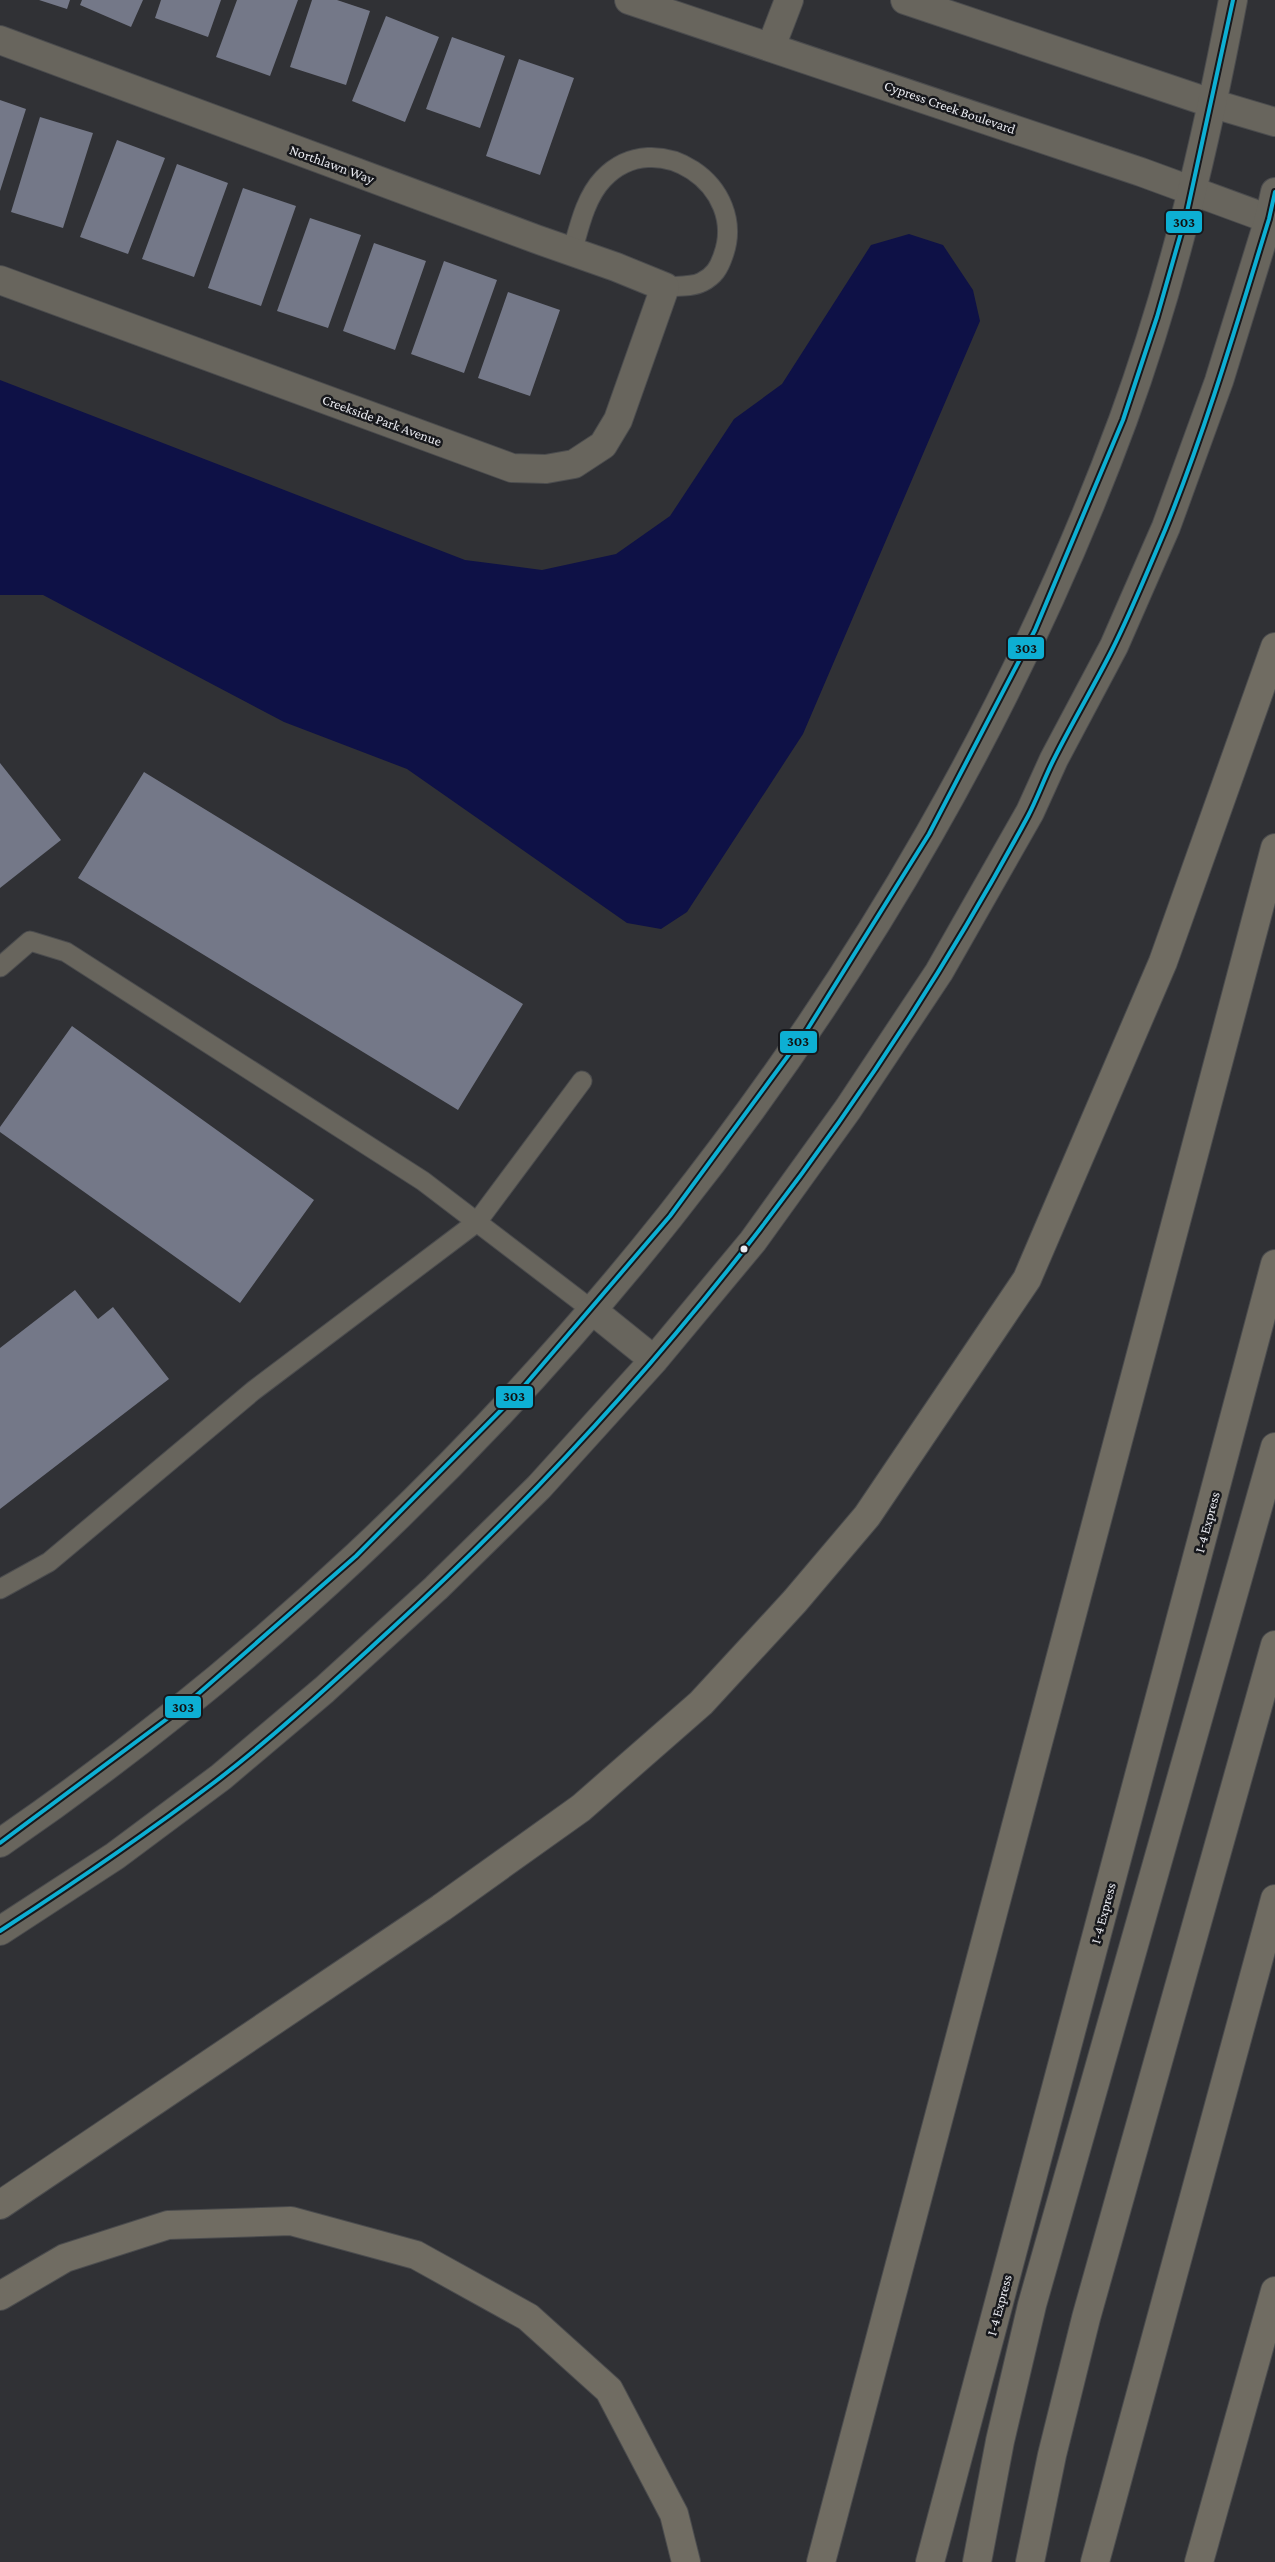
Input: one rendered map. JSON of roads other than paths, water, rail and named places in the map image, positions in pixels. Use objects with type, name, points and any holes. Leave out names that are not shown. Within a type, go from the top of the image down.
[{"type":"highway","points":[[0,2205],[441,1908],[581,1808],[701,1703],[795,1601],[867,1516],[1027,1279],[1163,962],[1275,647]]},
{"type":"highway","points":[[821,2562],[1275,848]]},
{"type":"highway","name":"I-4 Express","points":[[930,2562],[1275,1264]]},
{"type":"highway","points":[[977,2562],[1000,2442],[1032,2305],[1275,1447]]},
{"type":"highway","points":[[1030,2562],[1052,2455],[1086,2318],[1275,1645]]},
{"type":"highway","points":[[1096,2562],[1275,1899]]},
{"type":"highway","points":[[0,2296],[65,2258],[168,2225],[291,2221],[416,2255],[528,2317],[609,2390],[674,2514],[686,2562]]},
{"type":"highway","points":[[1199,2562],[1275,2291]]},
{"type":"street","name":"Cypress Creek Boulevard","points":[[629,0],[1193,191],[1269,219]]},
{"type":"street","points":[[771,47],[789,0]]},
{"type":"street","points":[[905,0],[1214,104],[1275,122]]},
{"type":"street","points":[[0,1843],[137,1743],[250,1651],[365,1548],[481,1433],[592,1310],[673,1212],[777,1074],[870,932],[949,798],[1022,659],[1073,547],[1124,418],[1164,294],[1193,191],[1214,104],[1233,0]]},
{"type":"street","name":"Northlawn Way","points":[[0,40],[572,252],[616,266],[665,287]]},
{"type":"street","points":[[0,1931],[115,1856],[221,1776],[324,1690],[436,1588],[539,1487],[654,1360],[752,1241],[848,1109],[938,972],[1030,812],[1054,760],[1114,646],[1166,527],[1219,381],[1269,219],[1275,192]]},
{"type":"street","name":"Creekside Park Avenue","points":[[0,280],[512,468],[546,469],[574,464],[603,445],[618,420],[665,287]]},
{"type":"street","points":[[592,1310],[654,1360]]},
{"type":"lane","points":[[572,252],[589,200],[602,179],[617,168],[644,156],[663,158],[687,165],[706,180],[720,200],[727,223],[726,248],[717,271],[702,283],[665,287]]},
{"type":"lane","points":[[0,967],[30,941],[66,952],[423,1180],[592,1310]]},
{"type":"lane","points":[[0,1589],[49,1562],[253,1391],[477,1222],[582,1080]]}]
